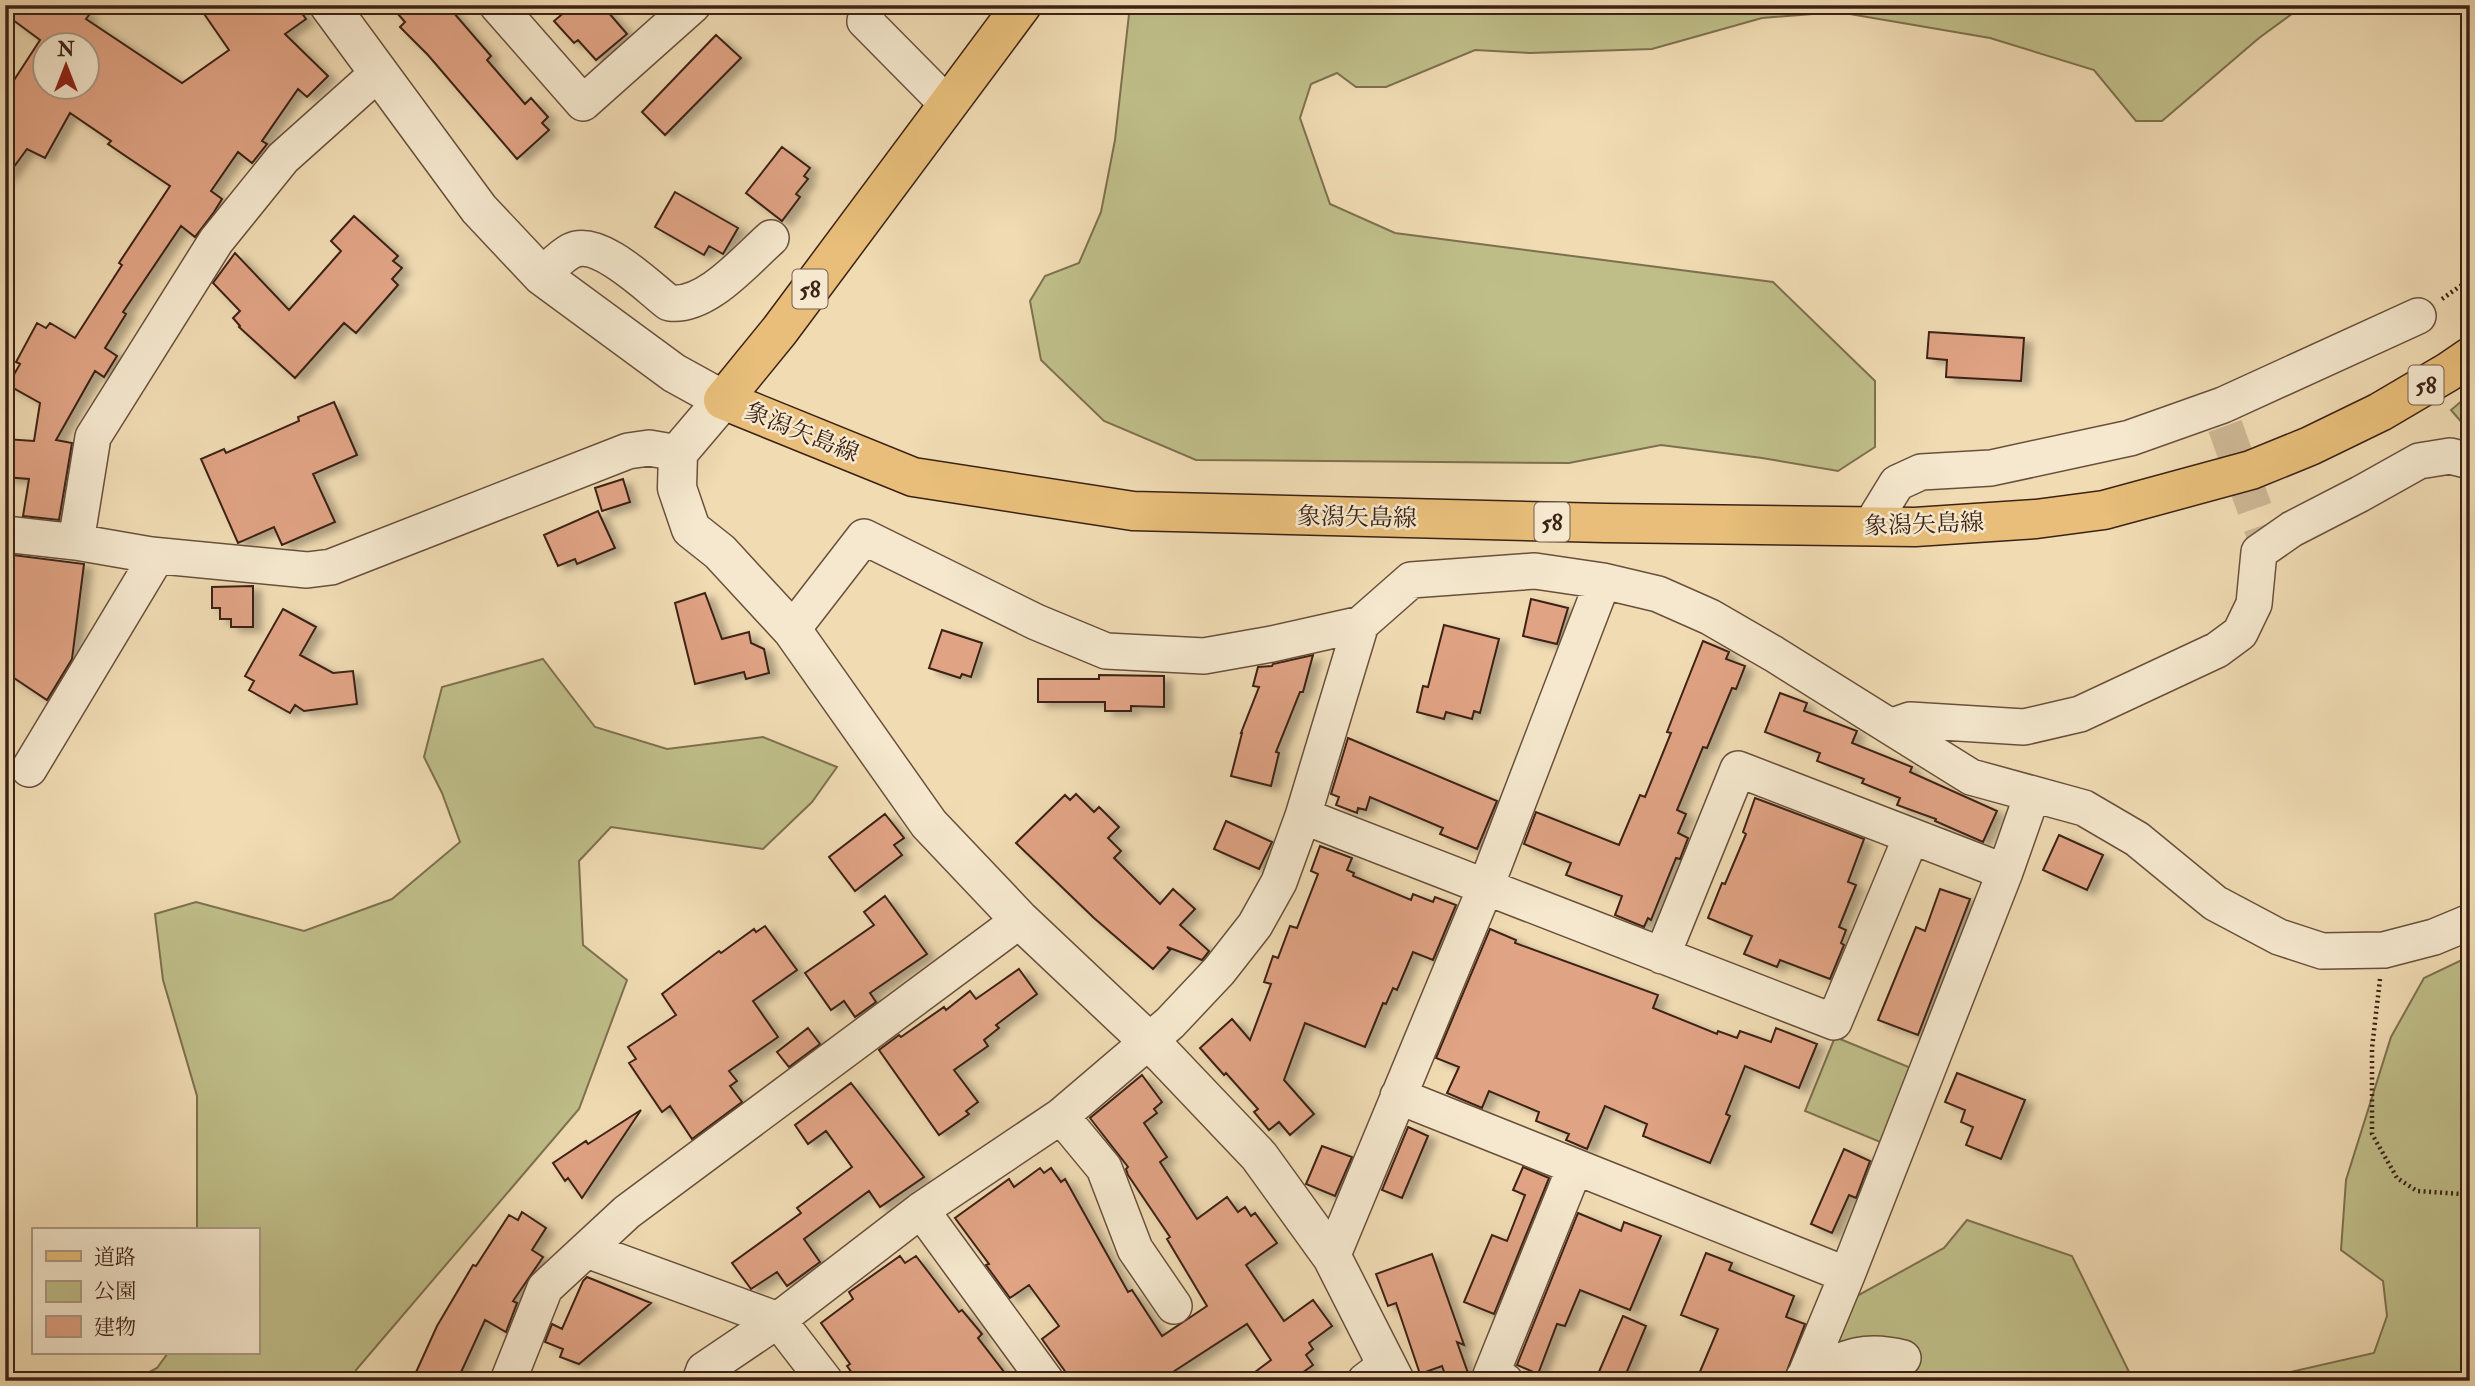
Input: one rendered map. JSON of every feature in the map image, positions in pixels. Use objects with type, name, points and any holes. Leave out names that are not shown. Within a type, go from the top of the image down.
[{"type":"main road","name":"象潟矢島線","points":[[1023,5],[780,330],[723,400],[913,477],[1133,511],[1605,523],[1915,527],[2036,519],[2104,510],[2251,470],[2310,446],[2380,412],[2470,356]]},
{"type":"street","points":[[329,5],[479,209],[541,276],[674,373],[723,400],[678,453],[677,488],[691,529],[720,552],[792,630],[929,824],[1020,920],[1149,1042],[1259,1156],[1332,1257],[1382,1375]]},
{"type":"street","points":[[497,5],[583,103],[693,5]]},
{"type":"street","points":[[869,5],[865,21],[948,105]]},
{"type":"street","points":[[76,542],[93,437],[216,241],[284,158],[378,73]]},
{"type":"street","points":[[541,276],[572,250],[590,248],[607,254],[669,303],[680,305],[703,297],[771,238]]},
{"type":"street","points":[[1870,527],[1897,483],[1921,472],[1991,468],[2221,416],[2418,316]]},
{"type":"street","points":[[5,534],[76,542],[157,556],[307,570],[331,567],[628,451],[649,448],[678,453]]},
{"type":"street","points":[[1892,726],[1910,720],[2024,726],[2080,713],[2217,650],[2240,633],[2254,604],[2259,552],[2292,529],[2419,461],[2450,456],[2470,461]]},
{"type":"street","points":[[792,630],[864,537],[1036,622],[1105,650],[1204,656],[1361,624],[1411,580],[1535,571],[1603,581],[1658,594],[1710,617],[1892,726],[1971,777],[2084,808],[2137,839],[2215,903],[2279,937],[2322,951],[2384,950],[2434,937],[2470,922]]},
{"type":"street","points":[[29,769],[157,556]]},
{"type":"street","points":[[1332,1257],[1486,886],[1603,581]]},
{"type":"street","points":[[700,1381],[704,1370],[778,1320],[921,1210],[1061,1116],[1149,1042],[1219,971],[1255,925],[1279,882],[1303,816],[1361,624]]},
{"type":"street","points":[[1662,956],[1738,769],[2005,872]]},
{"type":"street","points":[[1804,1379],[2005,872],[2032,795]]},
{"type":"street","points":[[1303,816],[1834,1022],[1911,837]]},
{"type":"street","points":[[508,1381],[545,1289],[627,1213],[1020,920]]},
{"type":"street","points":[[1398,1096],[1847,1275]]},
{"type":"street","points":[[1061,1116],[1104,1168],[1135,1249],[1174,1306]]},
{"type":"street","points":[[1505,1381],[1491,1375],[1575,1167]]},
{"type":"street","points":[[921,1210],[1046,1381]]},
{"type":"street","points":[[587,1250],[778,1320],[825,1381]]},
{"type":"street","points":[[1804,1379],[1855,1355],[1882,1353],[1903,1358]]},
{"type":"path","points":[[2384,950],[2372,1048],[2372,1134],[2397,1178],[2417,1191],[2462,1194],[2470,1186]]},
{"type":"green space","points":[[1130,5],[2304,5],[2259,38],[2162,121],[2136,121],[2094,70],[1990,38],[1838,12],[1762,18],[1652,49],[1530,53],[1475,50],[1386,87],[1356,87],[1337,73],[1311,84],[1300,118],[1330,204],[1395,233],[1773,282],[1875,381],[1875,447],[1838,471],[1661,445],[1569,463],[1196,460],[1104,421],[1041,360],[1030,301],[1045,276],[1079,263],[1101,212],[1115,140]]},
{"type":"green space","points":[[2470,394],[2470,432],[2451,410]]},
{"type":"green space","points":[[543,659],[595,727],[667,749],[763,737],[837,767],[812,802],[763,849],[611,827],[579,861],[583,945],[627,980],[579,1109],[356,1370],[354,1381],[133,1381],[157,1368],[167,1354],[259,1354],[259,1228],[197,1228],[197,1096],[163,980],[155,914],[196,902],[304,931],[392,899],[460,842],[442,793],[424,757],[442,687]]},
{"type":"green space","points":[[2470,956],[2470,1381],[2251,1381],[2374,1353],[2387,1316],[2383,1281],[2341,1250],[2346,1180],[2391,1037],[2424,978]]},
{"type":"green space","points":[[1835,1037],[1916,1070],[1885,1144],[1805,1111]]},
{"type":"green space","points":[[1967,1220],[2072,1256],[2133,1380],[2146,1381],[1810,1381],[1846,1302],[1944,1248]]},
{"type":"building","points":[[5,5],[76,5],[89,15],[86,19],[182,83],[229,50],[198,5],[296,5],[306,19],[285,34],[328,76],[307,97],[298,89],[262,141],[267,144],[252,163],[238,152],[211,191],[222,199],[214,212],[195,237],[181,226],[123,312],[126,314],[105,348],[117,356],[104,377],[95,371],[56,440],[72,443],[59,520],[23,516],[29,479],[5,477],[5,439],[34,441],[40,403],[8,385],[20,364],[16,362],[37,323],[46,328],[50,323],[75,338],[122,265],[119,263],[170,186],[108,144],[111,141],[70,113],[45,158],[27,149],[5,179],[5,94],[32,52],[32,102],[102,102],[102,32],[32,34],[5,14]]},
{"type":"building","points":[[390,5],[447,5],[491,56],[487,60],[525,104],[531,98],[548,117],[542,123],[549,130],[517,159],[428,55],[400,27],[405,22]]},
{"type":"building","points":[[573,5],[602,5],[627,34],[596,60],[578,40],[574,43],[554,21]]},
{"type":"building","points":[[716,35],[741,58],[665,135],[642,112]]},
{"type":"building","points":[[782,147],[810,168],[804,176],[808,179],[796,194],[800,197],[782,221],[746,193]]},
{"type":"building","points":[[675,192],[738,228],[723,254],[709,246],[704,255],[655,227]]},
{"type":"building","points":[[354,216],[398,256],[393,261],[402,268],[392,279],[398,285],[356,333],[344,323],[295,378],[239,327],[233,318],[240,311],[213,283],[235,253],[289,310],[341,251],[331,241]]},
{"type":"building","points":[[1929,332],[2024,338],[2021,381],[1946,377],[1947,360],[1927,358]]},
{"type":"building","points":[[334,402],[357,455],[313,474],[335,522],[282,545],[274,527],[238,543],[201,459],[224,449],[226,453],[299,421],[298,417]]},
{"type":"building","points":[[623,479],[630,502],[602,511],[595,488]]},
{"type":"building","points":[[598,511],[615,548],[577,564],[575,559],[558,566],[544,535]]},
{"type":"building","points":[[5,554],[84,564],[72,659],[47,700],[5,672]]},
{"type":"building","points":[[253,586],[253,627],[231,627],[231,619],[220,619],[220,608],[212,608],[212,587]]},
{"type":"building","points":[[705,593],[722,639],[749,632],[751,643],[764,649],[769,673],[746,679],[744,672],[695,684],[675,603]]},
{"type":"building","points":[[1531,599],[1568,608],[1557,644],[1523,636]]},
{"type":"building","points":[[283,609],[316,627],[300,655],[333,673],[353,671],[357,704],[304,711],[295,705],[290,713],[249,690],[254,681],[245,676]]},
{"type":"building","points":[[1444,625],[1499,639],[1480,713],[1474,711],[1472,719],[1446,712],[1444,719],[1417,712],[1423,686],[1428,687]]},
{"type":"building","points":[[942,630],[982,643],[971,677],[962,674],[960,678],[929,668]]},
{"type":"building","points":[[1703,641],[1729,652],[1726,659],[1745,666],[1736,689],[1732,688],[1707,748],[1703,747],[1677,810],[1686,814],[1678,833],[1688,838],[1680,859],[1676,858],[1651,920],[1648,918],[1644,927],[1615,915],[1622,896],[1566,875],[1571,863],[1524,844],[1536,812],[1619,845],[1640,795],[1645,797]]},
{"type":"building","points":[[1313,655],[1303,692],[1300,692],[1276,752],[1279,753],[1271,786],[1231,776],[1241,733],[1259,687],[1253,686],[1258,667]]},
{"type":"building","points":[[1099,675],[1164,676],[1164,707],[1131,706],[1131,711],[1105,711],[1105,702],[1038,702],[1038,679],[1099,679]]},
{"type":"building","points":[[1780,693],[1807,703],[1804,711],[1857,731],[1852,743],[1912,767],[1910,772],[1997,811],[1983,842],[1935,821],[1936,819],[1897,805],[1900,798],[1862,783],[1864,779],[1817,761],[1820,753],[1765,732]]},
{"type":"building","points":[[1348,738],[1497,801],[1477,849],[1440,834],[1443,828],[1370,797],[1366,810],[1358,808],[1357,813],[1336,805],[1339,797],[1331,794]]},
{"type":"building","points":[[1076,794],[1094,812],[1099,807],[1119,827],[1108,838],[1121,851],[1114,858],[1160,904],[1173,889],[1195,909],[1180,925],[1209,951],[1202,960],[1167,947],[1170,950],[1153,969],[1094,918],[1016,843],[1065,795],[1070,800]]},
{"type":"building","points":[[1755,798],[1864,839],[1848,882],[1856,885],[1839,927],[1846,930],[1841,943],[1844,945],[1830,979],[1780,960],[1777,967],[1744,954],[1752,936],[1708,918],[1746,834],[1743,832]]},
{"type":"building","points":[[885,814],[904,838],[894,845],[902,855],[855,891],[829,857]]},
{"type":"building","points":[[1226,821],[1272,842],[1259,869],[1214,849]]},
{"type":"building","points":[[2059,835],[2103,855],[2087,890],[2043,870]]},
{"type":"building","points":[[1320,846],[1352,858],[1347,870],[1354,873],[1353,876],[1411,900],[1413,894],[1433,902],[1435,897],[1456,905],[1433,960],[1413,952],[1397,990],[1393,988],[1386,1004],[1383,1003],[1365,1047],[1305,1023],[1284,1080],[1314,1114],[1290,1135],[1279,1122],[1269,1130],[1254,1112],[1258,1109],[1200,1048],[1232,1019],[1250,1040],[1271,984],[1264,982],[1273,956],[1278,958],[1290,926],[1297,928],[1318,874],[1311,871]]},
{"type":"building","points":[[1940,889],[1970,899],[1918,1035],[1878,1020],[1916,927],[1925,931]]},
{"type":"building","points":[[885,896],[927,954],[870,993],[876,1002],[855,1017],[844,1001],[831,1010],[805,973],[874,925],[864,912]]},
{"type":"building","points":[[765,926],[797,970],[753,1001],[778,1037],[729,1071],[737,1081],[730,1086],[742,1102],[692,1139],[670,1106],[662,1112],[629,1063],[636,1059],[628,1047],[676,1015],[662,994],[719,951],[721,953],[754,929],[756,932]]},
{"type":"building","points":[[1490,929],[1516,940],[1515,943],[1658,995],[1653,1008],[1717,1034],[1718,1031],[1737,1038],[1740,1031],[1771,1042],[1776,1028],[1817,1044],[1799,1088],[1745,1066],[1726,1114],[1730,1116],[1710,1163],[1643,1136],[1647,1124],[1605,1106],[1587,1149],[1566,1140],[1569,1134],[1536,1121],[1539,1112],[1489,1091],[1482,1108],[1447,1093],[1459,1067],[1436,1058]]},
{"type":"building","points":[[1019,969],[1037,994],[996,1025],[999,1028],[984,1040],[988,1046],[954,1070],[978,1102],[966,1111],[969,1114],[939,1135],[879,1050],[944,1007],[946,1010],[970,991],[976,999]]},
{"type":"building","points":[[808,1028],[820,1044],[789,1067],[777,1052]]},
{"type":"building","points":[[1957,1073],[2025,1100],[2001,1159],[1966,1145],[1973,1127],[1961,1122],[1965,1110],[1945,1102]]},
{"type":"building","points":[[1142,1075],[1162,1102],[1154,1109],[1157,1113],[1144,1123],[1167,1157],[1160,1162],[1197,1219],[1227,1197],[1238,1212],[1245,1207],[1251,1216],[1255,1213],[1277,1243],[1246,1265],[1284,1321],[1313,1300],[1332,1326],[1309,1343],[1313,1349],[1306,1355],[1313,1365],[1291,1381],[1243,1381],[1271,1360],[1247,1324],[1159,1381],[1072,1381],[1042,1339],[1059,1326],[1029,1285],[1010,1298],[955,1218],[1009,1179],[1014,1187],[1040,1168],[1044,1173],[1051,1168],[1061,1182],[1065,1179],[1128,1292],[1132,1290],[1162,1336],[1207,1306],[1167,1239],[1170,1237],[1128,1175],[1128,1167],[1090,1118]]},
{"type":"building","points":[[851,1083],[924,1177],[880,1207],[869,1191],[804,1239],[820,1262],[787,1286],[777,1272],[751,1289],[732,1263],[801,1213],[797,1208],[852,1167],[826,1131],[808,1144],[795,1125]]},
{"type":"building","points":[[641,1110],[582,1198],[568,1178],[565,1181],[553,1163]]},
{"type":"building","points":[[1408,1127],[1428,1136],[1402,1198],[1382,1190]]},
{"type":"building","points":[[1322,1146],[1352,1157],[1335,1196],[1306,1184]]},
{"type":"building","points":[[1844,1149],[1870,1161],[1856,1198],[1849,1195],[1832,1233],[1811,1224]]},
{"type":"building","points":[[1523,1167],[1549,1178],[1494,1314],[1464,1302],[1492,1235],[1507,1241],[1525,1195],[1513,1190]]},
{"type":"building","points":[[522,1212],[546,1228],[532,1250],[543,1257],[513,1301],[517,1303],[506,1332],[485,1320],[457,1381],[412,1381],[437,1326],[473,1265],[476,1266],[509,1215],[518,1220]]},
{"type":"building","points":[[1578,1213],[1621,1231],[1624,1222],[1661,1236],[1630,1310],[1580,1290],[1565,1326],[1557,1324],[1538,1374],[1517,1365]]},
{"type":"building","points":[[1706,1253],[1732,1263],[1729,1270],[1794,1296],[1786,1317],[1805,1324],[1783,1381],[1696,1381],[1718,1329],[1681,1315]]},
{"type":"building","points":[[1432,1254],[1464,1345],[1457,1342],[1468,1373],[1447,1380],[1442,1366],[1420,1374],[1396,1303],[1388,1306],[1376,1274]]},
{"type":"building","points":[[900,1256],[905,1263],[916,1256],[959,1312],[962,1310],[982,1334],[978,1338],[1011,1381],[858,1381],[847,1366],[850,1364],[821,1323],[853,1299],[849,1292]]},
{"type":"building","points":[[587,1277],[651,1303],[579,1364],[560,1357],[563,1349],[545,1342],[552,1324],[562,1329]]},
{"type":"building","points":[[1623,1316],[1646,1326],[1623,1381],[1595,1381]]},
{"type":"tunnel","points":[[2225,426],[2268,546]]}]
